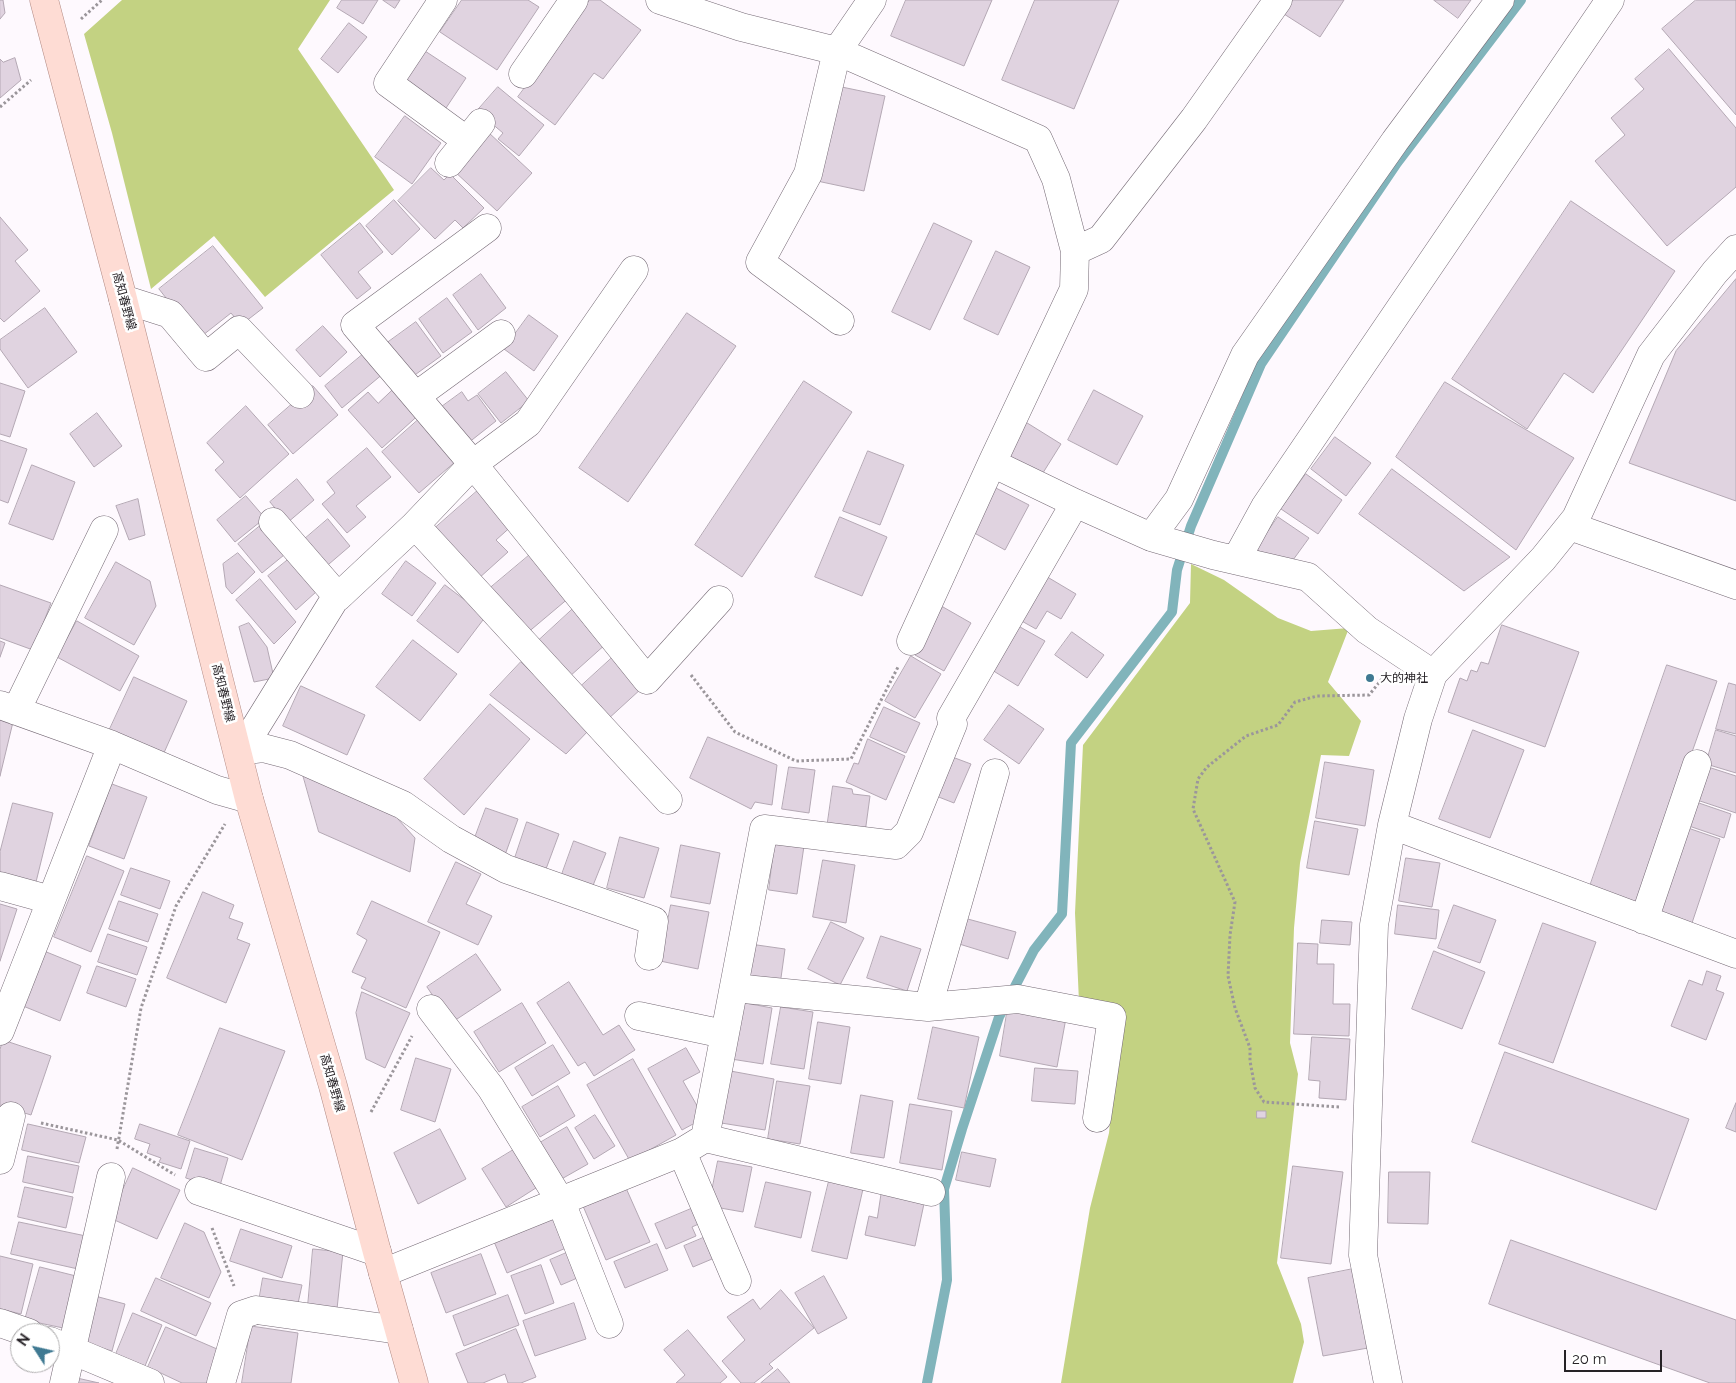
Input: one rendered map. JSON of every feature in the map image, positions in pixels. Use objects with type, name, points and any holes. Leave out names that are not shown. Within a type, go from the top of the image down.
[{"type":"main road","name":"高知春野線","points":[[44,0],[123,299],[249,799],[328,1067],[414,1383]]},
{"type":"street","points":[[443,0],[388,83],[473,132],[449,163]]},
{"type":"street","points":[[523,74],[574,0]]},
{"type":"street","points":[[660,0],[741,27],[837,51],[1038,139],[1056,179],[1075,251],[1074,289],[911,641]]},
{"type":"street","points":[[840,321],[760,262],[808,174],[837,51],[872,0]]},
{"type":"street","points":[[1075,251],[1101,239],[1194,119],[1278,0]]},
{"type":"street","points":[[1151,537],[1179,499],[1245,355],[1395,141],[1500,0]]},
{"type":"street","points":[[1224,558],[1265,507],[1610,0]]},
{"type":"street","points":[[487,228],[355,325],[473,464],[647,680],[719,600]]},
{"type":"street","points":[[1388,1383],[1363,1255],[1374,925],[1392,825],[1418,719],[1433,674],[1543,559],[1576,518],[1652,355],[1714,272],[1736,249]]},
{"type":"street","points":[[238,752],[255,728],[336,597],[415,526],[473,464],[528,423],[634,270]]},
{"type":"street","points":[[123,299],[170,314],[206,357],[239,330],[300,394]]},
{"type":"street","points":[[416,396],[501,334]]},
{"type":"street","points":[[992,463],[1151,537],[1224,558],[1308,577],[1368,630],[1433,674]]},
{"type":"street","points":[[737,1281],[694,1145],[724,1034],[764,829],[896,845],[909,832],[953,724],[951,718],[1075,503]]},
{"type":"street","points":[[273,522],[338,597]]},
{"type":"street","points":[[415,526],[668,800]]},
{"type":"street","points":[[1570,526],[1736,585]]},
{"type":"street","points":[[104,530],[8,708],[112,744],[216,790],[249,799]]},
{"type":"street","points":[[0,1031],[112,744]]},
{"type":"street","points":[[238,752],[263,748],[290,755],[403,805],[451,839],[506,869],[654,921],[649,956]]},
{"type":"street","points":[[1644,920],[1697,764]]},
{"type":"street","points":[[928,1007],[995,774]]},
{"type":"street","points":[[1392,825],[1644,920],[1735,951]]},
{"type":"street","points":[[0,886],[51,900]]},
{"type":"street","points":[[734,988],[928,1007],[1007,1000],[1112,1017],[1097,1118]]},
{"type":"street","points":[[430,1009],[491,1088],[562,1202],[609,1324]]},
{"type":"street","points":[[639,1016],[724,1034]]},
{"type":"street","points":[[0,1160],[10,1116]]},
{"type":"street","points":[[199,1191],[380,1263],[562,1202],[694,1145],[930,1192]]},
{"type":"street","points":[[64,1383],[61,1345],[111,1177]]},
{"type":"street","points":[[221,1383],[241,1315],[256,1310],[399,1330]]},
{"type":"street","points":[[61,1345],[150,1383]]},
{"type":"path","points":[[76,24],[102,0]]},
{"type":"path","points":[[0,107],[31,80]]},
{"type":"path","points":[[672,651],[735,732],[796,761],[851,759],[911,641]]},
{"type":"path","points":[[1339,1108],[1264,1102],[1255,1088],[1250,1061],[1250,1048],[1235,1008],[1228,976],[1230,935],[1235,902],[1193,809],[1198,779],[1206,767],[1246,736],[1278,725],[1295,702],[1317,696],[1369,695]]},
{"type":"path","points":[[111,1177],[141,1008],[176,906],[226,822]]},
{"type":"path","points":[[350,1152],[409,1040],[430,1009]]},
{"type":"path","points":[[10,1116],[118,1140]]},
{"type":"green space","points":[[122,0],[330,0],[298,49],[394,190],[265,297],[214,236],[151,289],[112,133],[84,34]]},
{"type":"green space","points":[[1191,564],[1224,580],[1278,618],[1311,631],[1349,628],[1328,682],[1361,721],[1349,756],[1321,755],[1300,863],[1294,928],[1290,1043],[1298,1074],[1277,1263],[1301,1324],[1304,1342],[1293,1383],[1061,1383],[1090,1208],[1109,1133],[1121,1009],[1079,1002],[1075,913],[1083,745],[1190,603]]},
{"type":"building","points":[[0,0],[3,0],[5,13],[0,19]]},
{"type":"building","points":[[342,0],[378,0],[363,24],[337,8]]},
{"type":"building","points":[[383,0],[400,0],[395,8]]},
{"type":"building","points":[[462,0],[528,0],[539,7],[497,70],[440,32]]},
{"type":"building","points":[[590,0],[600,0],[641,30],[603,79],[594,73],[555,125],[518,97]]},
{"type":"building","points":[[906,0],[992,0],[964,66],[891,36]]},
{"type":"building","points":[[1035,0],[1119,0],[1074,109],[1002,80]]},
{"type":"building","points":[[1293,0],[1344,0],[1320,37],[1284,14]]},
{"type":"building","points":[[1434,0],[1471,0],[1458,18]]},
{"type":"building","points":[[1696,0],[1736,0],[1736,115],[1662,29]]},
{"type":"building","points":[[349,23],[367,37],[338,73],[321,59]]},
{"type":"building","points":[[1669,49],[1736,128],[1736,187],[1667,246],[1595,161],[1625,135],[1611,118],[1644,89],[1635,79]]},
{"type":"building","points":[[425,51],[466,78],[442,114],[401,86]]},
{"type":"building","points":[[15,58],[21,80],[0,98],[0,59],[3,62]]},
{"type":"building","points":[[837,86],[885,96],[864,191],[817,181]]},
{"type":"building","points":[[498,87],[544,125],[519,156],[498,139],[503,133],[477,111]]},
{"type":"building","points":[[405,116],[441,143],[412,184],[375,157]]},
{"type":"building","points":[[488,132],[532,173],[497,211],[453,170]]},
{"type":"building","points":[[431,168],[444,180],[450,174],[484,208],[463,228],[455,220],[435,239],[398,201]]},
{"type":"building","points":[[394,200],[420,229],[392,255],[366,226]]},
{"type":"building","points":[[1571,201],[1675,271],[1593,393],[1564,373],[1527,429],[1452,379]]},
{"type":"building","points":[[0,217],[28,250],[15,261],[40,291],[4,322],[0,318]]},
{"type":"building","points":[[360,223],[383,252],[358,272],[371,288],[357,299],[321,255]]},
{"type":"building","points":[[934,223],[972,241],[930,330],[892,312]]},
{"type":"building","points":[[213,246],[263,308],[241,325],[231,313],[198,339],[159,289]]},
{"type":"building","points":[[996,251],[1030,267],[998,335],[964,319]]},
{"type":"building","points":[[481,274],[506,308],[478,330],[453,295]]},
{"type":"building","points":[[1736,279],[1736,501],[1629,463],[1676,351]]},
{"type":"building","points":[[447,298],[472,332],[443,353],[419,319]]},
{"type":"building","points":[[45,308],[77,352],[28,388],[0,349],[0,340]]},
{"type":"building","points":[[687,313],[736,346],[628,502],[579,468]]},
{"type":"building","points":[[529,315],[558,336],[534,371],[504,349]]},
{"type":"building","points":[[416,322],[441,356],[412,377],[387,343]]},
{"type":"building","points":[[323,326],[347,352],[320,377],[296,350]]},
{"type":"building","points":[[367,351],[384,373],[342,408],[325,386]]},
{"type":"building","points":[[506,372],[529,401],[501,423],[478,394]]},
{"type":"building","points":[[804,381],[852,412],[742,577],[695,545]]},
{"type":"building","points":[[1445,382],[1574,458],[1516,550],[1396,457]]},
{"type":"building","points":[[0,383],[25,391],[10,437],[0,434]]},
{"type":"building","points":[[399,384],[423,411],[382,448],[348,410],[368,392],[378,403]]},
{"type":"building","points":[[313,386],[338,415],[293,454],[268,425]]},
{"type":"building","points":[[1094,390],[1143,416],[1117,465],[1068,440]]},
{"type":"building","points":[[462,392],[468,401],[477,395],[496,421],[463,447],[436,411]]},
{"type":"building","points":[[246,406],[289,454],[240,498],[215,470],[224,462],[207,443]]},
{"type":"building","points":[[97,413],[122,446],[94,467],[70,434]]},
{"type":"building","points":[[426,413],[455,462],[419,493],[382,452]]},
{"type":"building","points":[[1024,421],[1061,444],[1041,476],[1004,454]]},
{"type":"building","points":[[1335,437],[1371,463],[1346,496],[1311,469]]},
{"type":"building","points":[[0,440],[27,449],[8,503],[0,500]]},
{"type":"building","points":[[367,448],[391,477],[356,506],[366,517],[347,533],[322,504],[335,493],[327,482]]},
{"type":"building","points":[[868,451],[904,465],[880,525],[843,511]]},
{"type":"building","points":[[32,465],[75,482],[53,540],[9,524]]},
{"type":"building","points":[[1392,469],[1510,557],[1464,591],[1359,514]]},
{"type":"building","points":[[1306,474],[1342,500],[1318,534],[1281,509]]},
{"type":"building","points":[[297,479],[314,500],[287,523],[270,502]]},
{"type":"building","points":[[483,486],[515,523],[496,540],[508,552],[478,579],[434,529]]},
{"type":"building","points":[[992,486],[1029,505],[1005,550],[969,530]]},
{"type":"building","points":[[246,496],[265,518],[235,542],[217,520]]},
{"type":"building","points":[[138,499],[145,535],[129,540],[116,506]]},
{"type":"building","points":[[840,517],[887,537],[862,596],[815,577]]},
{"type":"building","points":[[1278,517],[1309,538],[1293,560],[1274,561],[1256,549]]},
{"type":"building","points":[[328,519],[350,546],[322,570],[300,543]]},
{"type":"building","points":[[260,526],[284,555],[262,573],[238,544]]},
{"type":"building","points":[[238,553],[255,572],[232,594],[226,587],[223,564]]},
{"type":"building","points":[[532,553],[570,597],[526,634],[489,589]]},
{"type":"building","points":[[289,559],[316,592],[296,610],[268,576]]},
{"type":"building","points":[[406,561],[436,583],[412,616],[382,594]]},
{"type":"building","points":[[116,562],[150,581],[156,606],[134,645],[85,618]]},
{"type":"building","points":[[1044,575],[1076,594],[1061,619],[1047,611],[1036,629],[1018,619]]},
{"type":"building","points":[[260,579],[296,622],[274,644],[236,600]]},
{"type":"building","points":[[0,585],[51,603],[33,650],[0,638]]},
{"type":"building","points":[[445,585],[486,616],[458,653],[417,621]]},
{"type":"building","points":[[575,607],[607,643],[569,677],[537,642]]},
{"type":"building","points":[[943,607],[971,623],[944,671],[915,655]]},
{"type":"building","points":[[77,621],[139,656],[120,691],[57,657]]},
{"type":"building","points":[[249,623],[267,647],[274,678],[254,682],[239,627]]},
{"type":"building","points":[[1013,623],[1045,641],[1018,686],[987,667]]},
{"type":"building","points":[[1502,625],[1579,652],[1545,747],[1448,712],[1460,678],[1467,681],[1471,670],[1477,672],[1481,662],[1488,664]]},
{"type":"building","points":[[1072,632],[1104,655],[1087,678],[1055,655]]},
{"type":"building","points":[[413,640],[457,674],[420,721],[376,687]]},
{"type":"building","points":[[0,641],[5,643],[0,657]]},
{"type":"building","points":[[911,656],[941,674],[915,718],[885,701]]},
{"type":"building","points":[[613,657],[642,688],[607,720],[579,688]]},
{"type":"building","points":[[521,662],[589,730],[566,754],[490,695]]},
{"type":"building","points":[[1667,665],[1717,681],[1639,903],[1590,886]]},
{"type":"building","points":[[134,677],[187,701],[163,755],[109,731]]},
{"type":"building","points":[[1729,683],[1736,685],[1736,734],[1716,729]]},
{"type":"building","points":[[301,686],[365,715],[347,755],[283,726]]},
{"type":"building","points":[[490,704],[530,739],[464,815],[424,779]]},
{"type":"building","points":[[1009,705],[1044,729],[1019,764],[984,740]]},
{"type":"building","points":[[884,707],[920,723],[906,753],[870,737]]},
{"type":"building","points":[[0,719],[13,722],[0,776]]},
{"type":"building","points":[[1473,730],[1524,750],[1490,838],[1439,819]]},
{"type":"building","points":[[1716,730],[1736,736],[1736,773],[1706,764]]},
{"type":"building","points":[[708,737],[777,765],[772,805],[755,802],[751,809],[690,778]]},
{"type":"building","points":[[868,739],[905,756],[886,800],[846,782],[854,763],[858,764]]},
{"type":"building","points":[[947,755],[971,764],[954,803],[931,794]]},
{"type":"building","points":[[1325,762],[1374,770],[1365,826],[1316,818]]},
{"type":"building","points":[[1705,766],[1736,776],[1736,813],[1694,799]]},
{"type":"building","points":[[789,767],[815,770],[809,813],[782,809]]},
{"type":"building","points":[[303,775],[389,809],[415,838],[410,872],[319,832]]},
{"type":"building","points":[[112,784],[147,797],[124,859],[89,846]]},
{"type":"building","points":[[833,786],[852,789],[853,794],[870,796],[865,833],[827,828]]},
{"type":"building","points":[[1693,801],[1731,814],[1724,838],[1686,825]]},
{"type":"building","points":[[13,803],[53,813],[36,882],[0,872],[0,852]]},
{"type":"building","points":[[486,808],[518,819],[505,855],[473,843]]},
{"type":"building","points":[[1315,821],[1358,829],[1349,875],[1307,868]]},
{"type":"building","points":[[527,822],[559,834],[546,869],[515,858]]},
{"type":"building","points":[[1685,827],[1720,839],[1690,929],[1655,917]]},
{"type":"building","points":[[620,837],[659,848],[644,898],[607,888]]},
{"type":"building","points":[[574,841],[606,853],[592,888],[561,877]]},
{"type":"building","points":[[775,842],[804,846],[797,894],[769,890]]},
{"type":"building","points":[[681,845],[720,853],[710,904],[671,897]]},
{"type":"building","points":[[87,856],[124,871],[91,952],[54,937]]},
{"type":"building","points":[[1406,858],[1440,863],[1432,907],[1399,901]]},
{"type":"building","points":[[823,860],[855,865],[846,923],[813,917]]},
{"type":"building","points":[[456,862],[481,874],[466,904],[492,916],[478,945],[428,922]]},
{"type":"building","points":[[131,868],[170,881],[160,909],[121,895]]},
{"type":"building","points":[[203,892],[234,905],[229,918],[243,923],[237,939],[250,944],[226,1003],[167,978]]},
{"type":"building","points":[[119,901],[158,914],[148,942],[109,929]]},
{"type":"building","points":[[372,901],[440,932],[406,1008],[361,988],[366,978],[352,972],[367,940],[357,934]]},
{"type":"building","points":[[0,904],[17,909],[0,961]]},
{"type":"building","points":[[671,905],[709,912],[698,969],[660,961]]},
{"type":"building","points":[[1398,905],[1439,910],[1436,939],[1395,934]]},
{"type":"building","points":[[1454,905],[1496,920],[1480,963],[1438,948]]},
{"type":"building","points":[[964,918],[1016,932],[1008,959],[956,943]]},
{"type":"building","points":[[1322,920],[1352,922],[1350,945],[1320,943]]},
{"type":"building","points":[[831,922],[864,938],[840,985],[808,969]]},
{"type":"building","points":[[1543,923],[1596,942],[1553,1063],[1499,1044]]},
{"type":"building","points":[[108,934],[147,947],[137,975],[98,962]]},
{"type":"building","points":[[881,936],[921,949],[907,991],[867,978]]},
{"type":"building","points":[[1298,943],[1318,944],[1317,964],[1334,964],[1333,1004],[1350,1004],[1349,1036],[1294,1034]]},
{"type":"building","points":[[750,944],[785,949],[780,985],[745,980]]},
{"type":"building","points":[[44,951],[81,966],[60,1021],[23,1006]]},
{"type":"building","points":[[1434,951],[1485,972],[1462,1029],[1412,1009]]},
{"type":"building","points":[[476,954],[501,990],[451,1023],[427,987]]},
{"type":"building","points":[[97,966],[136,979],[126,1007],[87,993]]},
{"type":"building","points":[[1707,971],[1721,976],[1716,990],[1724,993],[1706,1040],[1671,1026],[1689,980],[1702,985]]},
{"type":"building","points":[[569,982],[603,1035],[619,1025],[635,1050],[594,1076],[585,1062],[578,1066],[537,1003]]},
{"type":"building","points":[[362,992],[410,1013],[385,1068],[366,1059],[356,1013]]},
{"type":"building","points":[[740,1002],[772,1008],[763,1064],[731,1059]]},
{"type":"building","points":[[522,1003],[546,1043],[499,1072],[474,1032]]},
{"type":"building","points":[[781,1007],[813,1012],[804,1069],[771,1064]]},
{"type":"building","points":[[1008,1007],[1066,1018],[1057,1067],[1000,1056]]},
{"type":"building","points":[[818,1022],[850,1027],[841,1084],[809,1079]]},
{"type":"building","points":[[933,1027],[979,1037],[964,1108],[918,1099]]},
{"type":"building","points":[[220,1028],[285,1051],[242,1160],[178,1135]]},
{"type":"building","points":[[1312,1037],[1350,1039],[1346,1100],[1319,1098],[1320,1081],[1309,1080]]},
{"type":"building","points":[[3,1040],[51,1056],[31,1115],[2,1106],[0,1111],[0,1050]]},
{"type":"building","points":[[553,1045],[570,1073],[532,1096],[515,1068]]},
{"type":"building","points":[[686,1048],[700,1072],[683,1081],[704,1118],[682,1130],[648,1069]]},
{"type":"building","points":[[1505,1052],[1689,1119],[1656,1210],[1472,1142]]},
{"type":"building","points":[[416,1058],[451,1069],[435,1122],[401,1110]]},
{"type":"building","points":[[633,1059],[676,1135],[630,1161],[587,1085]]},
{"type":"building","points":[[1035,1068],[1078,1071],[1075,1104],[1032,1101]]},
{"type":"building","points":[[725,1070],[774,1079],[765,1130],[715,1122]]},
{"type":"building","points":[[777,1081],[810,1086],[800,1144],[768,1139]]},
{"type":"building","points":[[558,1086],[575,1116],[540,1137],[522,1107]]},
{"type":"building","points":[[861,1095],[893,1101],[884,1158],[851,1153]]},
{"type":"building","points":[[1736,1103],[1736,1132],[1726,1128]]},
{"type":"building","points":[[910,1104],[952,1111],[942,1170],[900,1163]]},
{"type":"building","points":[[1257,1111],[1266,1111],[1266,1118],[1257,1118]]},
{"type":"building","points":[[595,1115],[615,1146],[594,1159],[575,1128]]},
{"type":"building","points":[[28,1124],[86,1137],[79,1163],[22,1150]]},
{"type":"building","points":[[140,1124],[190,1141],[181,1169],[159,1162],[161,1158],[147,1153],[150,1144],[135,1139]]},
{"type":"building","points":[[567,1127],[588,1164],[558,1181],[538,1144]]},
{"type":"building","points":[[440,1129],[466,1179],[418,1204],[394,1153]]},
{"type":"building","points":[[195,1148],[228,1158],[219,1189],[186,1178]]},
{"type":"building","points":[[515,1149],[539,1186],[506,1207],[482,1169]]},
{"type":"building","points":[[962,1152],[996,1159],[990,1187],[956,1180]]},
{"type":"building","points":[[28,1156],[79,1166],[73,1193],[23,1182]]},
{"type":"building","points":[[718,1161],[752,1167],[743,1212],[709,1206]]},
{"type":"building","points":[[1293,1166],[1343,1172],[1331,1264],[1281,1258]]},
{"type":"building","points":[[133,1168],[180,1190],[157,1239],[110,1218]]},
{"type":"building","points":[[1389,1172],[1430,1172],[1428,1224],[1388,1223]]},
{"type":"building","points":[[829,1181],[863,1189],[847,1259],[812,1251]]},
{"type":"building","points":[[766,1182],[811,1192],[801,1238],[755,1227]]},
{"type":"building","points":[[25,1187],[73,1197],[66,1228],[18,1217]]},
{"type":"building","points":[[626,1188],[650,1242],[606,1260],[583,1206]]},
{"type":"building","points":[[882,1190],[925,1199],[915,1246],[865,1235],[869,1216],[877,1218]]},
{"type":"building","points":[[698,1206],[705,1221],[692,1227],[696,1236],[666,1249],[655,1224]]},
{"type":"building","points":[[552,1215],[566,1248],[507,1273],[493,1239]]},
{"type":"building","points":[[19,1222],[86,1236],[78,1269],[11,1254]]},
{"type":"building","points":[[185,1223],[204,1232],[221,1272],[209,1298],[161,1278]]},
{"type":"building","points":[[241,1229],[292,1246],[282,1278],[230,1261]]},
{"type":"building","points":[[715,1233],[724,1254],[693,1267],[684,1246]]},
{"type":"building","points":[[1511,1240],[1736,1320],[1736,1383],[1710,1383],[1489,1304]]},
{"type":"building","points":[[657,1244],[668,1270],[625,1288],[614,1262]]},
{"type":"building","points":[[313,1249],[343,1252],[337,1309],[308,1306]]},
{"type":"building","points":[[571,1251],[582,1276],[561,1285],[550,1260]]},
{"type":"building","points":[[481,1254],[496,1294],[446,1313],[431,1273]]},
{"type":"building","points":[[0,1256],[33,1264],[21,1314],[0,1309]]},
{"type":"building","points":[[541,1265],[554,1303],[525,1314],[511,1276]]},
{"type":"building","points":[[40,1267],[80,1277],[68,1329],[60,1327],[60,1323],[39,1323],[25,1320]]},
{"type":"building","points":[[1353,1269],[1368,1348],[1323,1356],[1308,1278]]},
{"type":"building","points":[[824,1276],[847,1318],[818,1334],[795,1293]]},
{"type":"building","points":[[156,1278],[211,1303],[196,1336],[141,1311]]},
{"type":"building","points":[[263,1278],[302,1285],[297,1308],[259,1301]]},
{"type":"building","points":[[781,1290],[814,1328],[769,1364],[773,1368],[754,1383],[741,1383],[722,1361],[745,1340],[727,1317],[753,1299],[760,1309]]},
{"type":"building","points":[[508,1295],[519,1325],[464,1346],[453,1316]]},
{"type":"building","points":[[95,1296],[125,1304],[112,1351],[82,1342]]},
{"type":"building","points":[[574,1303],[586,1339],[535,1356],[523,1321]]},
{"type":"building","points":[[133,1313],[162,1325],[145,1366],[116,1354]]},
{"type":"building","points":[[251,1326],[298,1333],[291,1383],[242,1383]]},
{"type":"building","points":[[166,1327],[224,1352],[210,1383],[182,1383],[148,1367]]},
{"type":"building","points":[[516,1329],[536,1377],[521,1383],[508,1383],[505,1374],[483,1383],[468,1383],[456,1354]]},
{"type":"building","points":[[688,1330],[727,1377],[720,1383],[676,1383],[685,1375],[664,1350]]},
{"type":"building","points":[[778,1369],[790,1383],[761,1383]]},
{"type":"building","points":[[77,1378],[99,1383],[76,1383]]},
{"type":"waterway","points":[[927,1383],[947,1280],[944,1189],[999,1017],[1034,950],[1062,914],[1071,743],[1172,612],[1177,570],[1191,526],[1261,364],[1397,163],[1521,0]]},
{"type":"place","name":"大的神社","points":[[1370,678]]}]
